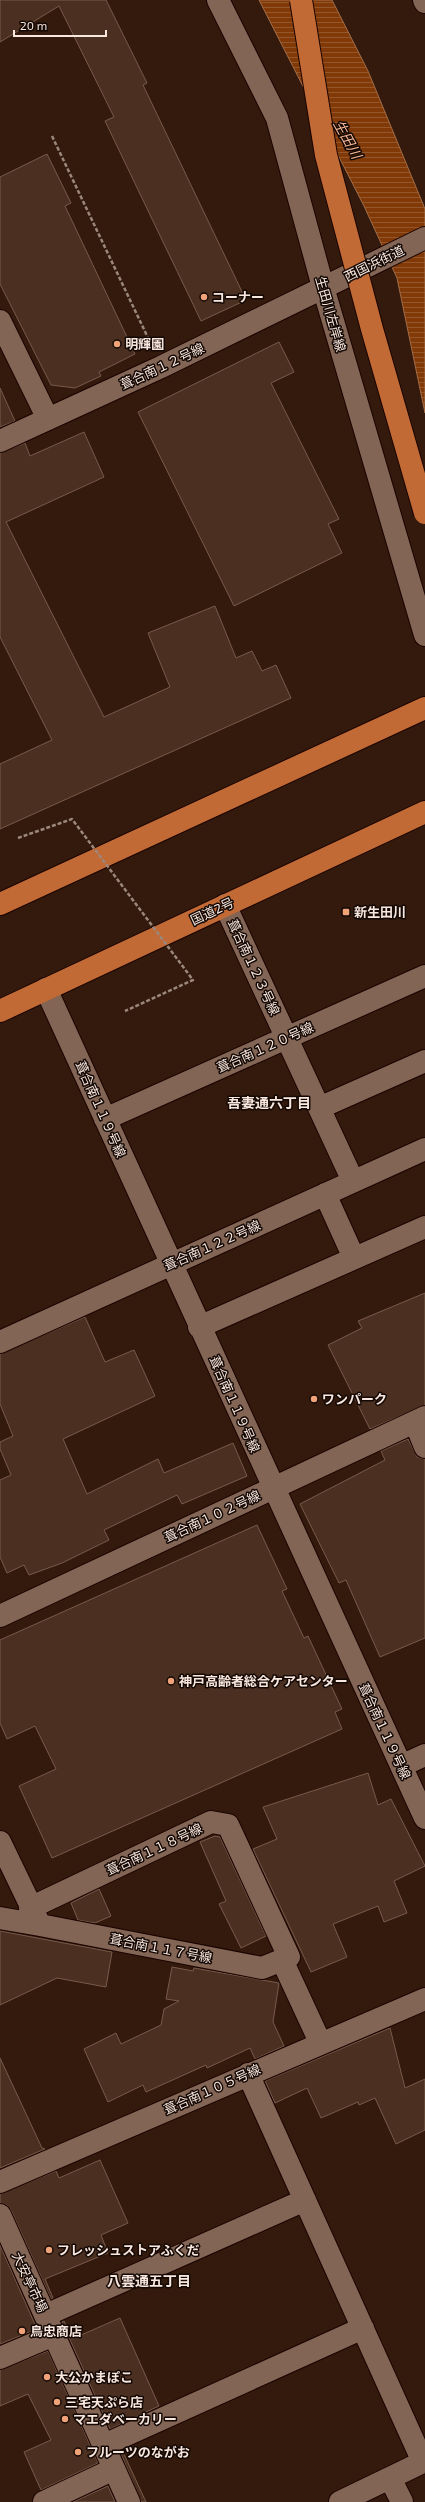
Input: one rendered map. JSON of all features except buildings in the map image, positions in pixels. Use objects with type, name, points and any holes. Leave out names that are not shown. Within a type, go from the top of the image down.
[{"type":"highway","points":[[301,0],[326,155],[372,329],[425,513]]},
{"type":"highway","points":[[0,904],[425,708]]},
{"type":"highway","name":"国道2号","points":[[0,1011],[425,812]]},
{"type":"street","name":"生田川左岸線","points":[[218,0],[277,118],[323,287],[425,635]]},
{"type":"street","name":"西国浜街道","points":[[323,287],[370,266],[425,238]]},
{"type":"street","name":"葺合南１２号線","points":[[0,441],[161,367],[323,287]]},
{"type":"street","points":[[0,321],[7,351],[48,419]]},
{"type":"street","name":"葺合南１２３号線","points":[[225,905],[353,1181]]},
{"type":"street","name":"葺合南１２０号線","points":[[105,1119],[286,1036],[425,976]]},
{"type":"street","name":"葺合南１１９号線","points":[[46,989],[272,1488],[425,1818]]},
{"type":"street","points":[[320,1108],[425,1061]]},
{"type":"street","name":"葺合南１２２号線","points":[[0,1342],[171,1263],[425,1149]]},
{"type":"street","points":[[325,1194],[354,1258]]},
{"type":"street","points":[[199,1327],[425,1227]]},
{"type":"street","points":[[420,1420],[425,1447]]},
{"type":"street","name":"葺合南１０２号線","points":[[0,1616],[420,1420]]},
{"type":"street","points":[[401,1766],[425,1755]]},
{"type":"street","name":"葺合南１１８号線","points":[[35,1916],[211,1822],[228,1825],[289,1957],[282,1960]]},
{"type":"street","points":[[0,1842],[35,1916]]},
{"type":"street","name":"葺合南１１７号線","points":[[0,1918],[35,1916],[262,1968],[282,1960]]},
{"type":"street","points":[[282,1960],[320,2042]]},
{"type":"street","name":"葺合南１０５号線","points":[[0,2182],[320,2042],[425,1998]]},
{"type":"street","points":[[248,2074],[424,2462],[340,2502]]},
{"type":"street","points":[[46,2315],[305,2200]]},
{"type":"street","name":"大安亭市場","points":[[0,2215],[129,2502]]},
{"type":"street","points":[[104,2444],[363,2328]]},
{"type":"street","points":[[0,2358],[54,2335]]},
{"type":"street","points":[[44,2502],[114,2469]]},
{"type":"street","points":[[390,2478],[402,2502]]},
{"type":"path","points":[[52,136],[161,367]]},
{"type":"path","points":[[18,838],[72,819],[193,980],[125,1011]]},
{"type":"water","name":"生田川","points":[[259,0],[332,0],[368,71],[425,209],[425,413],[397,278],[364,206]]},
{"type":"place","name":"コーナー","points":[[204,297]]},
{"type":"place","name":"明輝園","points":[[117,344]]},
{"type":"place","name":"新生田川","points":[[346,912]]},
{"type":"place","name":"ワンパーク","points":[[314,1399]]},
{"type":"place","name":"神戸高齢者総合ケアセンター","points":[[171,1681]]},
{"type":"place","name":"フレッシュストアふくだ","points":[[49,2250]]},
{"type":"place","name":"鳥忠商店","points":[[22,2331]]},
{"type":"place","name":"大公かまぽこ","points":[[47,2377]]},
{"type":"place","name":"三宅天ぷら店","points":[[57,2402]]},
{"type":"place","name":"マエダベーカリー","points":[[65,2419]]},
{"type":"place","name":"フルーツのながお","points":[[78,2452]]},
{"type":"district","name":"吾妻通六丁目","points":[[269,1102]]},
{"type":"district","name":"八雲通五丁目","points":[[149,2280]]}]
